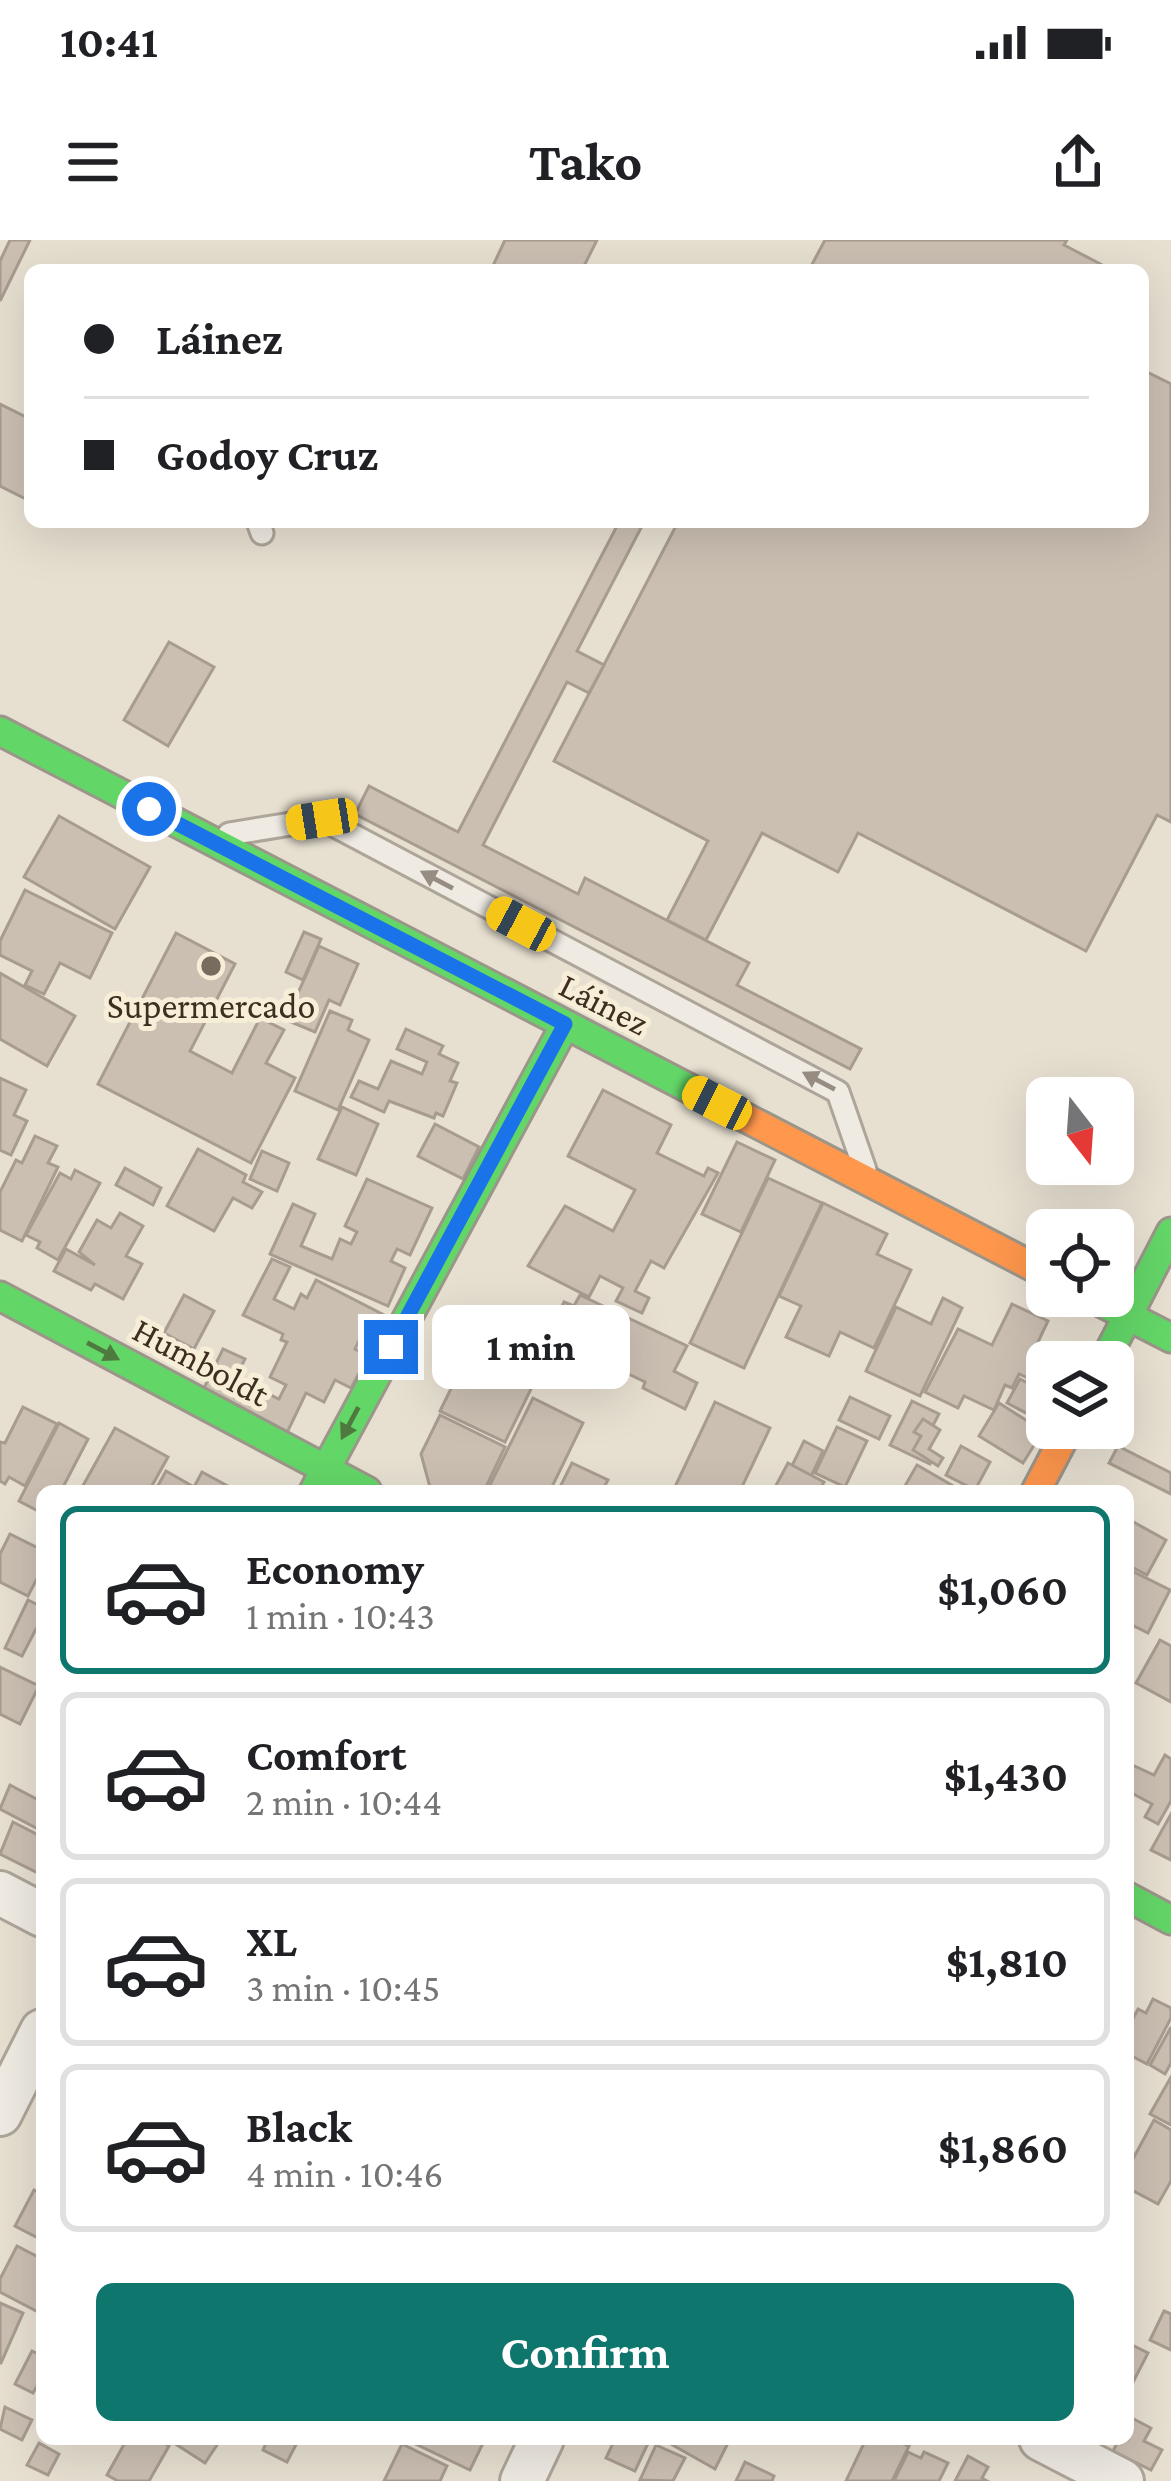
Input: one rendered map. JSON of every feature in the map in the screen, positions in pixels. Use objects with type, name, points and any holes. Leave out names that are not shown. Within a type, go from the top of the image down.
[{"type":"main road","name":"Láinez","points":[[0,731],[1026,1263]]},
{"type":"main road","points":[[320,1480],[565,1024]]},
{"type":"main road","points":[[1134,1304],[1171,1232]]},
{"type":"main road","name":"Humboldt","points":[[0,1296],[320,1480]]},
{"type":"main road","points":[[1130,1317],[1171,1338]]},
{"type":"main road","points":[[1039,1485],[1058,1449]]},
{"type":"main road","points":[[1134,1900],[1171,1919]]},
{"type":"street","points":[[0,1894],[36,1913]]},
{"type":"street","points":[[0,2114],[36,2043]]},
{"type":"street","points":[[522,2481],[539,2445]]},
{"type":"street","points":[[1053,2445],[1122,2481]]},
{"type":"lane","points":[[206,838],[322,819],[838,1092],[868,1182]]},
{"type":"building","points":[[10,240],[30,240],[0,301],[0,261]]},
{"type":"building","points":[[505,240],[597,240],[585,264],[494,264]]},
{"type":"building","points":[[825,240],[1067,240],[1064,245],[1100,264],[812,264]]},
{"type":"building","points":[[1149,373],[1171,384],[1171,822],[1157,815],[1086,951],[858,833],[838,872],[762,833],[706,940],[667,920],[708,841],[554,761],[675,528],[1149,528]]},
{"type":"building","points":[[0,404],[24,416],[24,498],[0,486]]},
{"type":"building","points":[[616,528],[641,528],[577,651],[604,665],[589,693],[567,682],[483,845],[578,894],[585,878],[749,963],[737,985],[861,1049],[850,1069],[355,814],[369,786],[458,832]]},
{"type":"building","points":[[169,642],[214,667],[168,746],[124,720]]},
{"type":"building","points":[[59,816],[150,867],[115,929],[24,877]]},
{"type":"building","points":[[25,890],[112,933],[90,978],[60,963],[44,994],[25,985],[32,971],[0,955],[0,941]]},
{"type":"building","points":[[304,932],[321,939],[303,980],[286,972]]},
{"type":"building","points":[[176,933],[235,964],[190,1051],[232,1073],[260,1018],[284,1030],[266,1063],[295,1078],[251,1163],[98,1084]]},
{"type":"building","points":[[319,946],[358,964],[340,1005],[329,1000],[315,1032],[286,1020]]},
{"type":"building","points":[[0,973],[75,1016],[47,1066],[0,1039]]},
{"type":"building","points":[[330,1011],[352,1020],[348,1030],[369,1040],[338,1110],[295,1091]]},
{"type":"building","points":[[406,1029],[443,1046],[439,1054],[458,1063],[450,1081],[457,1083],[443,1116],[436,1113],[434,1118],[389,1101],[384,1112],[351,1097],[359,1081],[378,1089],[391,1061],[422,1074],[427,1062],[397,1049]]},
{"type":"building","points":[[0,1078],[26,1090],[14,1115],[27,1121],[11,1155],[0,1150]]},
{"type":"building","points":[[603,1090],[671,1125],[657,1153],[704,1176],[708,1168],[718,1173],[664,1268],[651,1261],[635,1291],[649,1298],[642,1313],[616,1301],[623,1288],[600,1276],[589,1297],[528,1266],[565,1206],[613,1231],[635,1190],[568,1156]]},
{"type":"building","points":[[342,1107],[378,1124],[356,1175],[318,1159]]},
{"type":"building","points":[[435,1124],[479,1147],[463,1179],[418,1156]]},
{"type":"building","points":[[35,1136],[57,1146],[48,1163],[58,1167],[22,1241],[0,1230],[0,1192]]},
{"type":"building","points":[[737,1142],[775,1160],[741,1232],[702,1214]]},
{"type":"building","points":[[198,1149],[246,1175],[243,1182],[262,1192],[252,1208],[233,1198],[214,1231],[167,1206]]},
{"type":"building","points":[[262,1151],[289,1163],[277,1191],[250,1179]]},
{"type":"building","points":[[125,1168],[161,1188],[153,1205],[116,1185]]},
{"type":"building","points":[[75,1170],[100,1183],[58,1260],[26,1235],[60,1173],[71,1179]]},
{"type":"building","points":[[768,1178],[822,1203],[744,1368],[690,1343]]},
{"type":"building","points":[[367,1179],[432,1208],[410,1255],[397,1249],[391,1261],[405,1268],[388,1306],[270,1254],[293,1204],[315,1214],[301,1246],[332,1259],[340,1239],[351,1244],[357,1232],[345,1226]]},
{"type":"building","points":[[823,1203],[887,1234],[877,1254],[911,1270],[874,1348],[840,1332],[829,1356],[786,1337],[801,1306],[779,1296]]},
{"type":"building","points":[[120,1213],[143,1226],[126,1256],[142,1264],[123,1299],[95,1284],[91,1290],[54,1271],[66,1249],[95,1265],[79,1252],[97,1220],[111,1228]]},
{"type":"building","points":[[272,1259],[290,1267],[274,1299],[294,1309],[301,1294],[307,1298],[316,1280],[384,1315],[372,1339],[362,1334],[355,1349],[368,1356],[351,1388],[335,1380],[324,1402],[306,1393],[283,1441],[203,1390],[223,1349],[245,1359],[235,1378],[279,1399],[286,1385],[270,1377],[287,1342],[281,1340],[283,1334],[243,1315]]},
{"type":"building","points":[[184,1295],[214,1311],[194,1349],[164,1333]]},
{"type":"building","points":[[580,1295],[687,1346],[674,1371],[697,1383],[685,1409],[643,1388],[645,1382],[548,1335],[564,1302],[574,1306]]},
{"type":"building","points":[[943,1298],[962,1308],[920,1396],[866,1371],[896,1307],[931,1324]]},
{"type":"building","points":[[1012,1304],[1026,1311],[1026,1317],[1048,1321],[1038,1341],[1026,1341],[1026,1377],[1019,1374],[1012,1388],[1005,1385],[994,1410],[964,1396],[958,1408],[925,1392],[958,1329],[992,1345]]},
{"type":"building","points":[[505,1323],[548,1344],[529,1382],[486,1362]]},
{"type":"building","points":[[466,1358],[531,1389],[505,1442],[440,1411]]},
{"type":"building","points":[[1020,1379],[1026,1382],[1026,1413],[1007,1403]]},
{"type":"building","points":[[850,1397],[890,1416],[879,1439],[839,1420]]},
{"type":"building","points":[[533,1398],[583,1423],[553,1485],[490,1485]]},
{"type":"building","points":[[912,1401],[939,1414],[930,1431],[936,1434],[928,1452],[934,1455],[930,1464],[890,1445]]},
{"type":"building","points":[[715,1402],[770,1428],[743,1485],[676,1485]]},
{"type":"building","points":[[999,1403],[1026,1420],[1026,1449],[1032,1449],[1023,1463],[979,1436]]},
{"type":"building","points":[[23,1407],[57,1424],[25,1486],[9,1477],[5,1484],[0,1481],[0,1442],[5,1443]]},
{"type":"building","points":[[440,1415],[505,1447],[487,1485],[429,1485],[421,1454]]},
{"type":"building","points":[[923,1419],[940,1430],[929,1449],[943,1458],[938,1466],[913,1450],[921,1436],[914,1432]]},
{"type":"building","points":[[59,1423],[88,1439],[64,1485],[36,1485],[36,1510],[19,1501]]},
{"type":"building","points":[[837,1427],[867,1441],[846,1485],[815,1473]]},
{"type":"building","points":[[115,1428],[168,1457],[152,1485],[83,1485]]},
{"type":"building","points":[[804,1441],[823,1451],[808,1483],[788,1474]]},
{"type":"building","points":[[961,1446],[990,1462],[978,1485],[965,1485],[946,1475]]},
{"type":"building","points":[[1116,1449],[1124,1449],[1171,1473],[1171,1494],[1109,1463]]},
{"type":"building","points":[[572,1463],[608,1480],[605,1485],[561,1485]]},
{"type":"building","points":[[788,1463],[824,1482],[822,1485],[776,1485]]},
{"type":"building","points":[[917,1465],[952,1485],[905,1485]]},
{"type":"building","points":[[166,1471],[190,1485],[158,1485]]},
{"type":"building","points":[[202,1472],[226,1485],[195,1485]]},
{"type":"building","points":[[1134,1522],[1166,1540],[1147,1575],[1134,1568]]},
{"type":"building","points":[[10,1534],[36,1547],[36,1581],[28,1596],[0,1582],[0,1554]]},
{"type":"building","points":[[1134,1572],[1170,1590],[1148,1633],[1134,1626]]},
{"type":"building","points":[[28,1600],[36,1604],[36,1629],[22,1656],[5,1648]]},
{"type":"building","points":[[1160,1640],[1171,1646],[1171,1702],[1136,1683]]},
{"type":"building","points":[[0,1667],[36,1685],[36,1692],[20,1724],[0,1714]]},
{"type":"building","points":[[1165,1755],[1171,1759],[1171,1801],[1158,1824],[1145,1817],[1152,1804],[1134,1794],[1134,1766],[1154,1775]]},
{"type":"building","points":[[10,1785],[36,1799],[36,1828],[0,1809]]},
{"type":"building","points":[[1171,1814],[1171,1860],[1151,1850]]},
{"type":"building","points":[[13,1822],[36,1834],[36,1872],[0,1854]]},
{"type":"building","points":[[1153,1999],[1171,2008],[1171,2018],[1147,2064],[1134,2057],[1134,2017],[1138,2009],[1146,2013]]},
{"type":"building","points":[[1171,2027],[1171,2063],[1165,2074],[1150,2065]]},
{"type":"building","points":[[1171,2077],[1171,2125],[1150,2114]]},
{"type":"building","points":[[1154,2120],[1171,2130],[1171,2181],[1158,2204],[1134,2191],[1134,2157]]},
{"type":"building","points":[[34,2190],[36,2191],[36,2237],[15,2226]]},
{"type":"building","points":[[17,2246],[36,2256],[36,2311],[0,2292],[0,2279]]},
{"type":"building","points":[[0,2303],[23,2313],[1,2363],[0,2363]]},
{"type":"building","points":[[1164,2311],[1171,2314],[1171,2350],[1150,2340]]},
{"type":"building","points":[[1134,2346],[1148,2353],[1134,2380]]},
{"type":"building","points":[[32,2351],[36,2353],[33,2393],[15,2384]]},
{"type":"building","points":[[5,2407],[32,2420],[22,2440],[0,2429]]},
{"type":"building","points":[[1134,2419],[1151,2428],[1144,2441],[1162,2450],[1151,2470],[1113,2451],[1116,2445],[1134,2445]]},
{"type":"building","points":[[38,2445],[59,2454],[48,2475],[27,2465]]},
{"type":"building","points":[[124,2445],[169,2446],[149,2481],[118,2481],[107,2475]]},
{"type":"building","points":[[177,2445],[217,2445],[205,2463]]},
{"type":"building","points":[[265,2445],[296,2445],[287,2462],[263,2450]]},
{"type":"building","points":[[402,2445],[447,2466],[440,2481],[384,2481]]},
{"type":"building","points":[[418,2445],[482,2445],[470,2470]]},
{"type":"building","points":[[612,2445],[647,2445],[635,2471],[606,2458]]},
{"type":"building","points":[[656,2445],[685,2458],[673,2481],[640,2480]]},
{"type":"building","points":[[673,2445],[727,2445],[715,2469]]},
{"type":"building","points":[[863,2445],[909,2446],[892,2481],[846,2481]]},
{"type":"building","points":[[908,2452],[921,2458],[924,2452],[948,2463],[939,2481],[894,2481]]},
{"type":"building","points":[[968,2456],[988,2467],[982,2478],[987,2481],[955,2481]]},
{"type":"building","points":[[745,2462],[774,2476],[772,2481],[736,2481]]},
{"type":"traffic: fast","points":[[0,731],[725,1107]]},
{"type":"traffic: fast","points":[[317,1485],[565,1025]]},
{"type":"traffic: fast","points":[[1115,1341],[1171,1232]]},
{"type":"traffic: fast","points":[[0,1296],[356,1485]]},
{"type":"traffic: fast","points":[[1130,1317],[1171,1338]]},
{"type":"traffic: fast","points":[[1134,1900],[1171,1920]]},
{"type":"traffic: slow","points":[[725,1107],[1026,1263]]},
{"type":"traffic: slow","points":[[1039,1485],[1058,1449]]},
{"type":"place","name":"Supermercado","points":[[211,966]]},
{"type":"route","points":[[149,809],[565,1024],[391,1347]]}]
